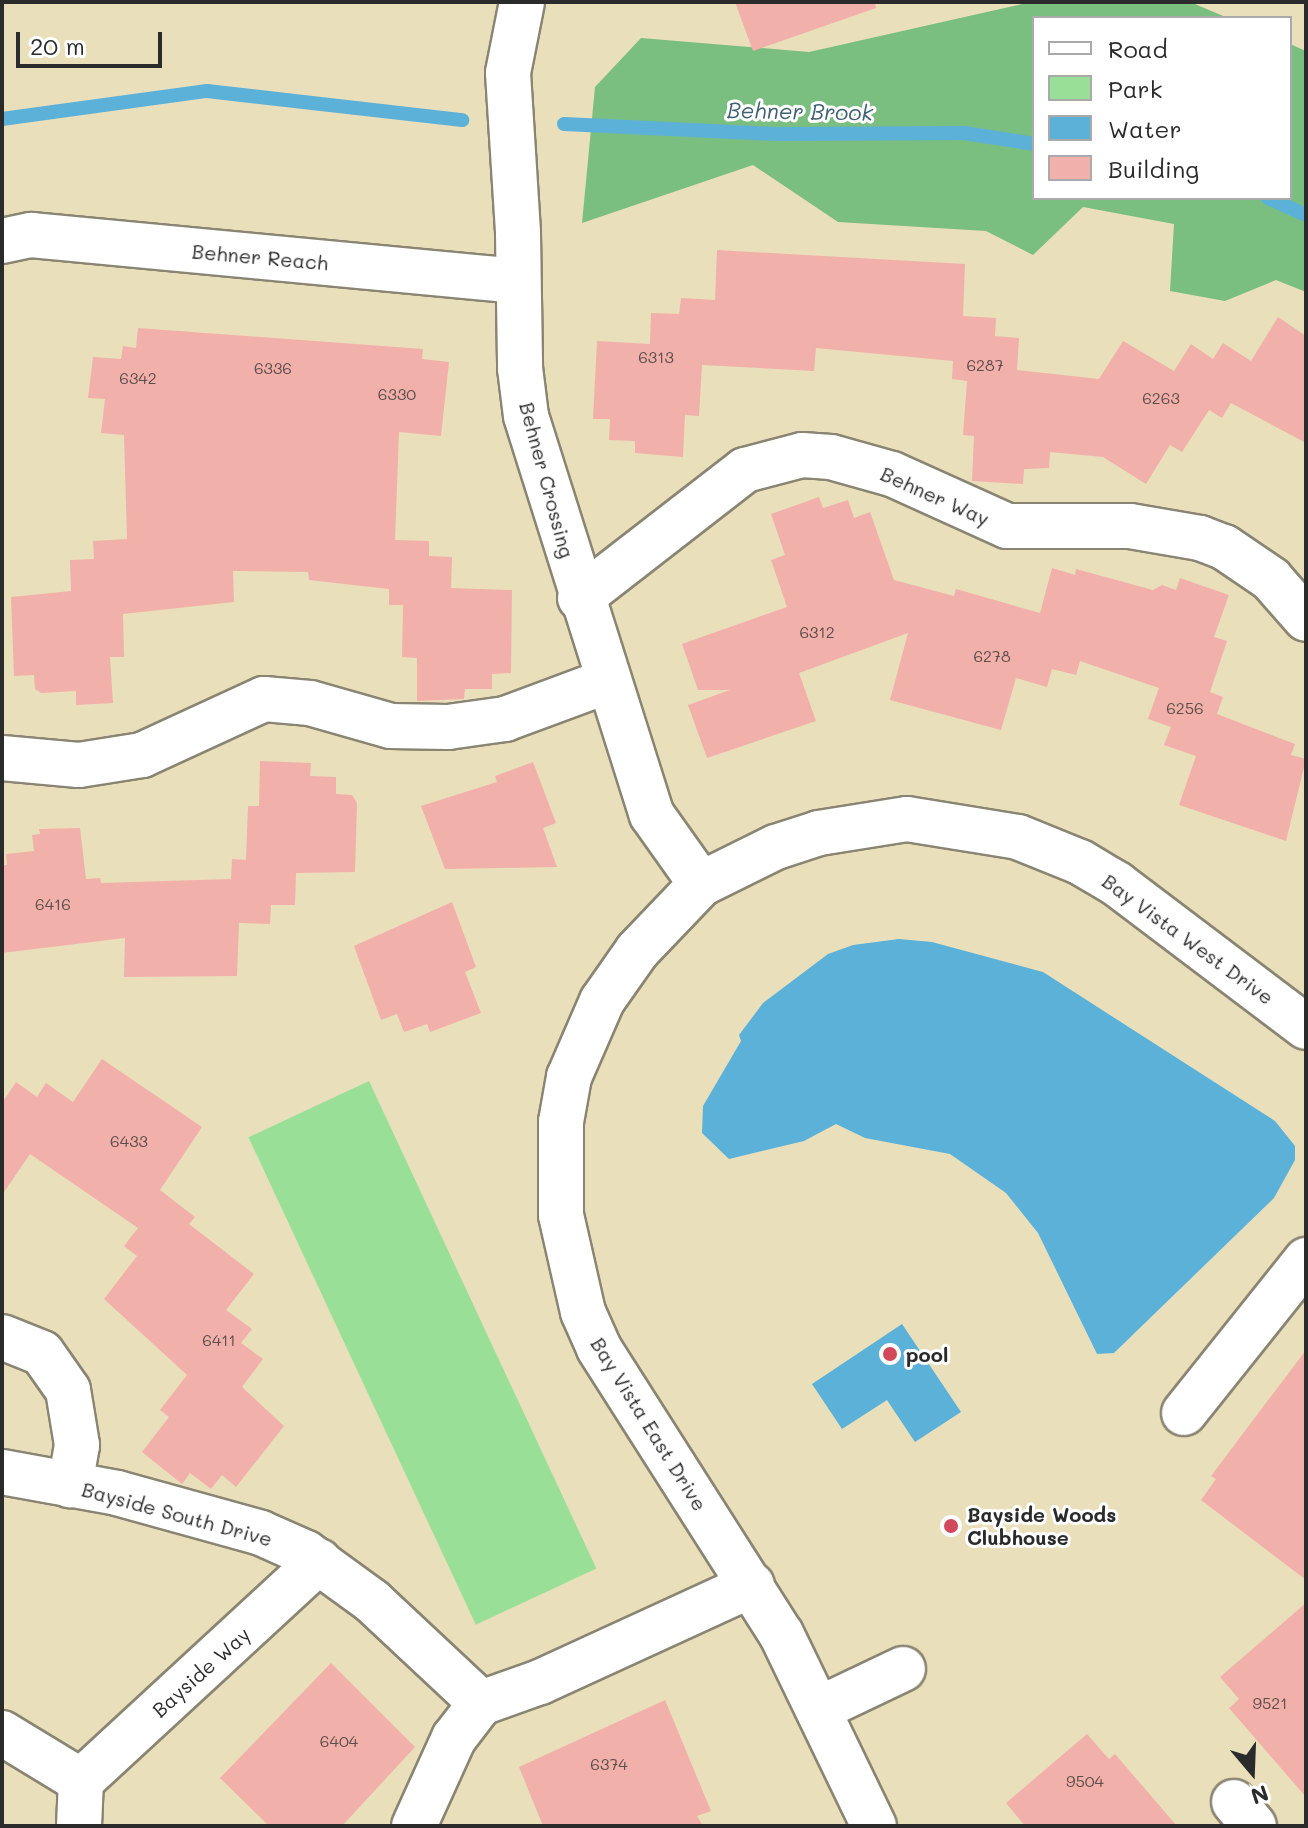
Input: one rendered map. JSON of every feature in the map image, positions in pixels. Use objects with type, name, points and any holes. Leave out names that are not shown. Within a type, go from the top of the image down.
[{"type":"street","name":"Behner Crossing","points":[[522,2],[508,73],[526,416],[580,598],[652,815],[701,884]]},
{"type":"street","name":"Behner Reach","points":[[2,241],[31,235],[518,281]]},
{"type":"street","name":"Behner Way","points":[[580,598],[745,470],[802,455],[831,457],[892,474],[1007,526],[1130,526],[1200,538],[1224,547],[1271,579],[1306,619]]},
{"type":"street","points":[[2,758],[79,765],[142,755],[264,699],[310,703],[391,726],[448,727],[505,719],[607,681]]},
{"type":"street","name":"Bay Vista West Drive","points":[[701,884],[776,847],[819,833],[907,819],[1018,837],[1117,884],[1306,1027]]},
{"type":"street","name":"Bay Vista East Drive","points":[[701,884],[631,959],[592,1020],[569,1077],[561,1122],[559,1192],[569,1263],[591,1332],[752,1585],[819,1709],[874,1826]]},
{"type":"street","points":[[1184,1413],[1306,1260]]},
{"type":"street","points":[[2,1337],[42,1353],[68,1390],[77,1445],[70,1485]]},
{"type":"street","name":"Bayside South Drive","points":[[2,1472],[70,1485],[261,1533],[319,1561],[439,1659],[481,1703]]},
{"type":"street","name":"Bayside Way","points":[[81,1781],[319,1561]]},
{"type":"street","points":[[414,1826],[454,1738],[481,1703],[540,1682],[752,1585]]},
{"type":"street","points":[[819,1709],[903,1669]]},
{"type":"street","points":[[2,1733],[81,1781],[79,1826]]},
{"type":"green space","points":[[1190,2],[1223,16],[1032,16],[1032,200],[1292,200],[1292,45],[1306,51],[1306,292],[1276,280],[1225,301],[1170,291],[1174,224],[1083,207],[1033,255],[986,231],[838,222],[753,165],[582,223],[595,87],[641,38],[809,52],[1027,3]]},
{"type":"green space","points":[[369,1081],[596,1569],[476,1625],[248,1137]]},
{"type":"water","points":[[899,939],[932,942],[1043,972],[1275,1121],[1295,1146],[1295,1160],[1274,1198],[1114,1353],[1097,1354],[1038,1233],[1006,1193],[950,1154],[865,1138],[836,1124],[804,1141],[729,1159],[702,1133],[703,1106],[741,1041],[739,1035],[763,1003],[828,954],[853,945]]},
{"type":"water","name":"pool","points":[[902,1324],[961,1412],[915,1442],[887,1400],[842,1429],[812,1384]]},
{"type":"building","points":[[735,2],[875,2],[876,8],[753,51]]},
{"type":"building","points":[[717,250],[965,264],[963,316],[996,318],[995,336],[1019,338],[1017,370],[1099,379],[1123,341],[1174,371],[1191,344],[1213,359],[1223,343],[1251,361],[1278,317],[1306,336],[1306,443],[1231,403],[1222,418],[1209,410],[1182,452],[1170,445],[1146,484],[1103,457],[1050,452],[1049,468],[1024,469],[1023,484],[972,481],[974,436],[963,435],[967,381],[952,379],[953,361],[816,348],[814,371],[702,365],[699,416],[685,415],[683,457],[635,453],[635,441],[609,440],[610,419],[593,419],[597,341],[650,344],[651,313],[679,314],[681,298],[715,300]]},
{"type":"building","points":[[138,328],[423,349],[422,359],[449,362],[441,436],[399,432],[395,540],[429,541],[429,556],[452,557],[451,588],[512,590],[511,673],[492,674],[492,689],[465,689],[464,699],[417,701],[417,658],[402,657],[403,605],[389,605],[389,589],[309,580],[308,572],[233,571],[234,602],[123,614],[124,657],[110,657],[113,703],[76,705],[76,691],[41,693],[35,689],[34,675],[14,676],[11,597],[71,591],[70,560],[94,559],[93,541],[127,539],[124,435],[101,433],[105,399],[88,398],[93,357],[121,359],[123,346],[136,348]]},
{"type":"building","points":[[819,497],[823,508],[848,500],[854,518],[870,512],[894,580],[954,596],[956,589],[1040,613],[1052,568],[1075,575],[1076,569],[1153,590],[1162,585],[1176,590],[1180,578],[1229,595],[1214,637],[1227,641],[1210,692],[1223,697],[1217,714],[1295,744],[1291,755],[1306,759],[1286,841],[1179,805],[1196,756],[1164,745],[1171,727],[1148,719],[1159,688],[1080,661],[1076,675],[1052,669],[1047,687],[1016,678],[1001,730],[890,700],[908,633],[799,673],[816,721],[707,758],[688,705],[730,690],[698,690],[682,644],[787,607],[771,560],[785,555],[771,514]]},
{"type":"building","points":[[260,761],[311,763],[310,776],[336,777],[336,794],[352,795],[357,803],[355,872],[296,873],[295,905],[271,905],[270,924],[239,923],[237,976],[124,977],[125,938],[2,953],[2,865],[7,865],[6,854],[34,851],[32,835],[40,834],[39,829],[80,828],[86,879],[100,878],[101,883],[231,879],[232,859],[246,860],[248,806],[259,806]]},
{"type":"building","points":[[533,762],[556,823],[543,828],[557,867],[445,869],[421,806],[497,782],[495,776]]},
{"type":"building","points":[[452,902],[476,967],[465,972],[481,1013],[430,1032],[427,1024],[404,1032],[397,1014],[381,1020],[354,946]]},
{"type":"building","points":[[102,1059],[202,1127],[160,1190],[195,1217],[189,1224],[254,1274],[226,1310],[252,1329],[241,1343],[263,1359],[242,1387],[284,1426],[236,1487],[222,1475],[211,1489],[190,1473],[182,1484],[142,1452],[169,1417],[160,1410],[187,1375],[104,1299],[137,1256],[124,1246],[138,1228],[30,1154],[2,1195],[2,1103],[16,1082],[37,1097],[46,1083],[73,1102]]},
{"type":"building","points":[[1306,1350],[1306,1580],[1201,1500],[1216,1479],[1211,1476]]},
{"type":"building","points":[[1306,1603],[1306,1797],[1229,1708],[1239,1699],[1220,1677]]},
{"type":"building","points":[[331,1663],[415,1747],[342,1826],[269,1826],[220,1778]]},
{"type":"building","points":[[665,1700],[711,1811],[697,1816],[703,1826],[543,1826],[519,1767]]},
{"type":"building","points":[[1087,1734],[1109,1759],[1115,1754],[1177,1826],[1025,1826],[1006,1803]]},
{"type":"waterway","name":"Behner Brook","points":[[2,119],[207,91],[462,120]]},
{"type":"waterway","name":"Behner Brook","points":[[564,124],[778,134],[964,133],[1032,144]]},
{"type":"waterway","name":"Behner Brook","points":[[1272,200],[1306,215]]},
{"type":"place","name":"pool","points":[[890,1354]]},
{"type":"place","name":"Bayside Woods Clubhouse","points":[[951,1526]]}]
